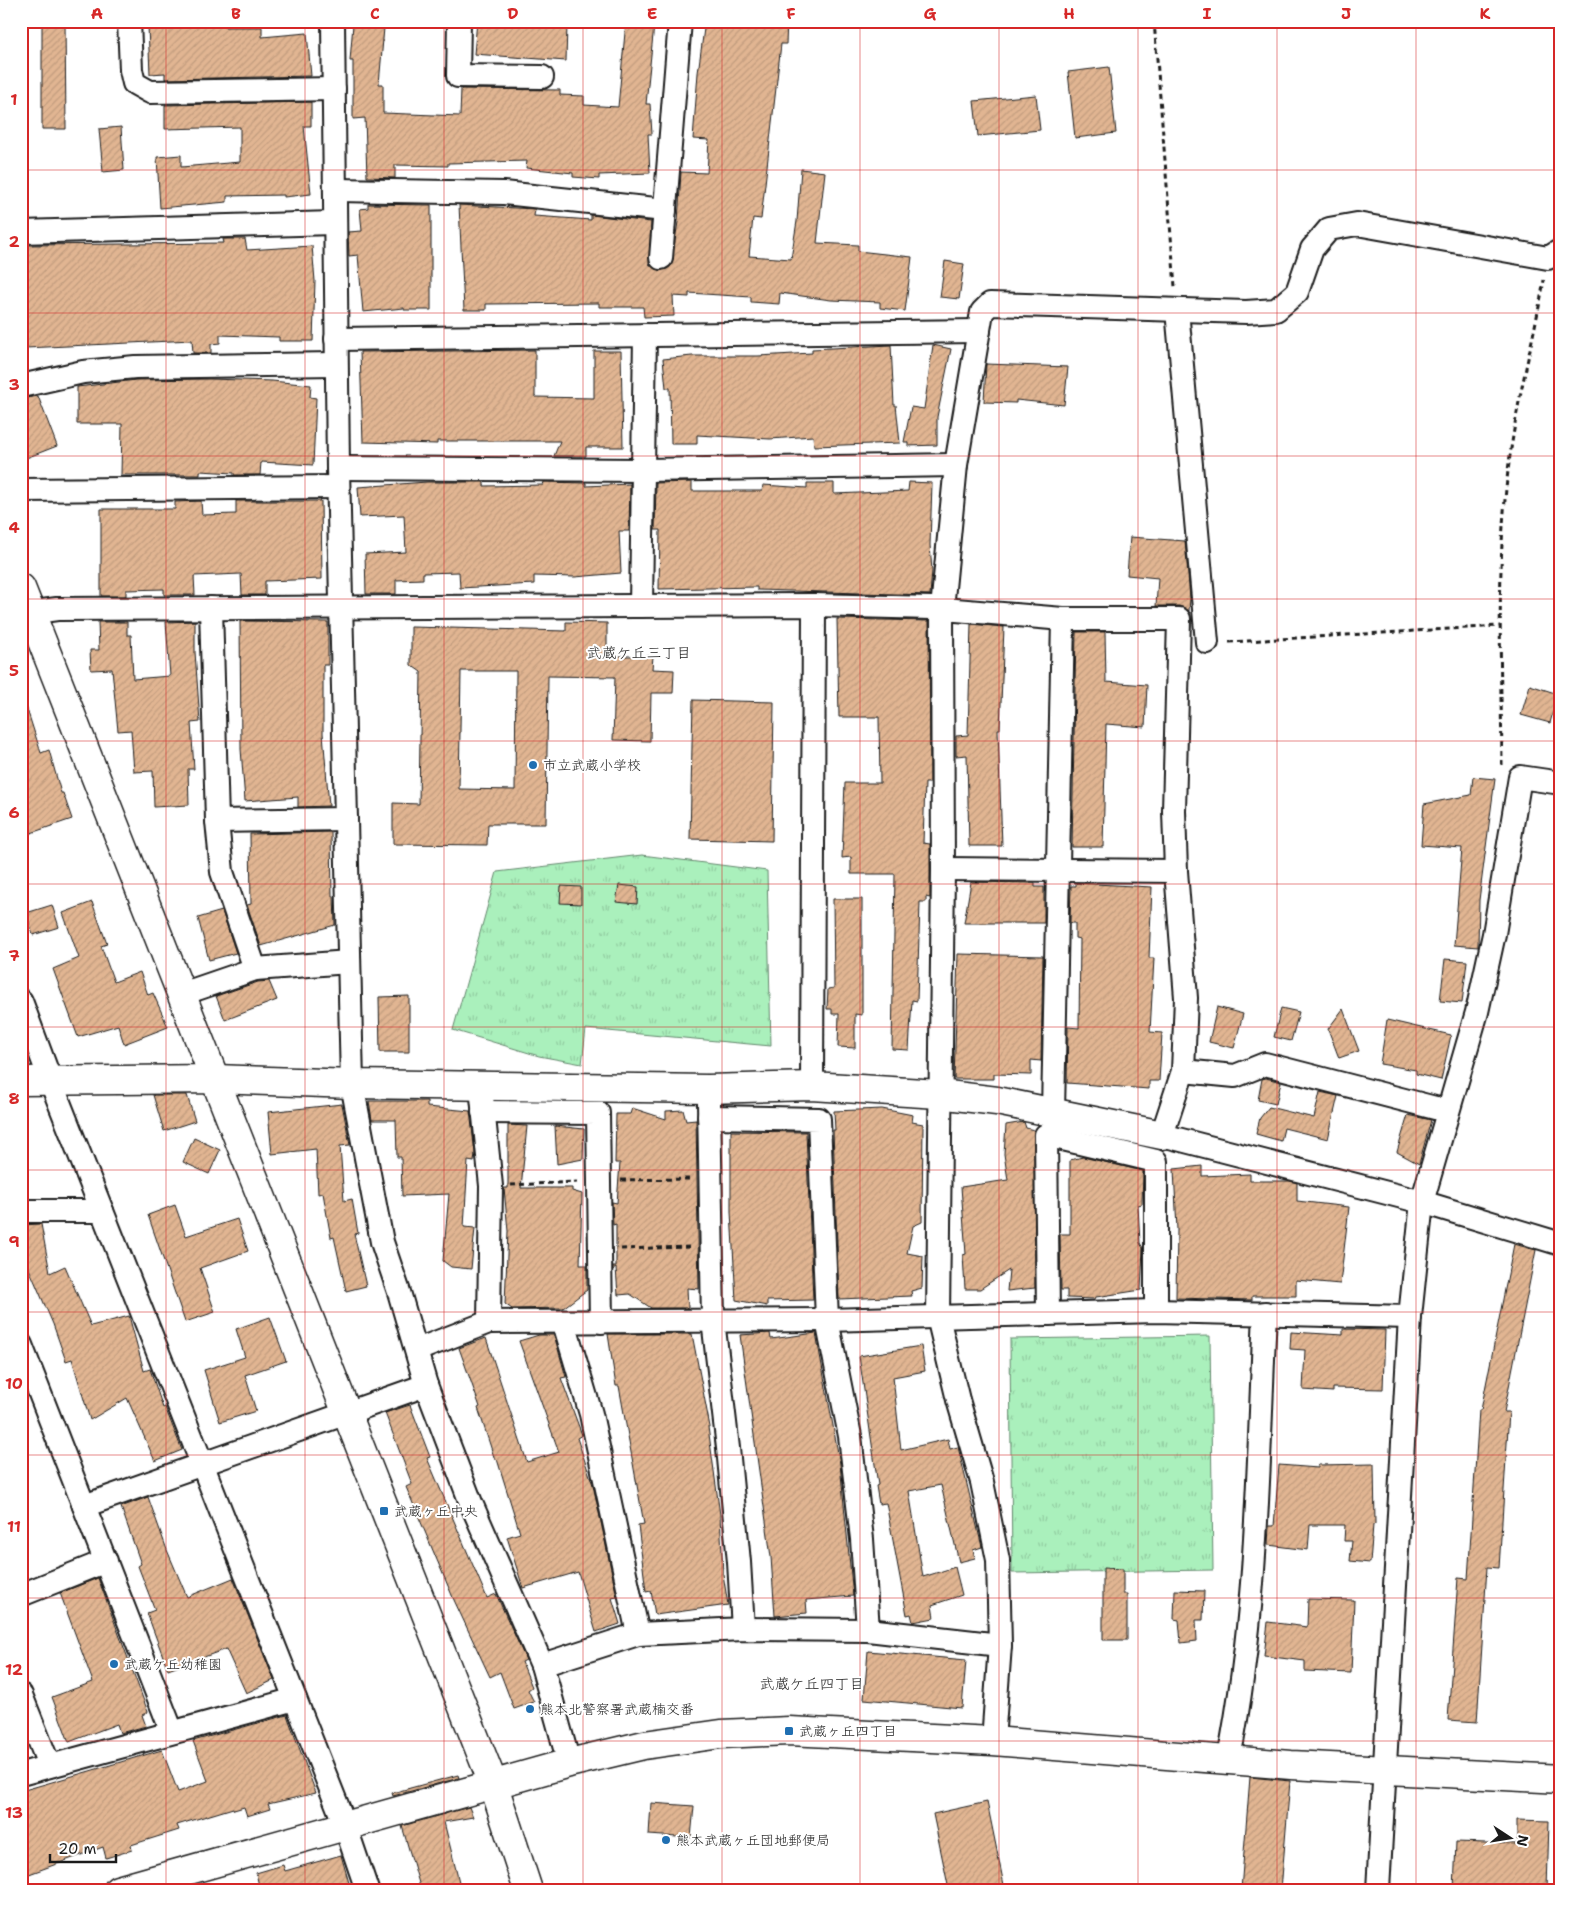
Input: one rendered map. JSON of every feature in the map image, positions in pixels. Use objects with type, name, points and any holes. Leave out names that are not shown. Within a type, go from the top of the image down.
[{"type":"street","points":[[130,21],[131,70],[134,83],[150,92],[334,89]]},
{"type":"street","points":[[333,21],[338,477],[352,1084],[382,1242],[426,1384],[471,1503],[542,1665],[569,1763]]},
{"type":"street","points":[[459,21],[458,76],[542,78]]},
{"type":"street","points":[[661,258],[680,21]]},
{"type":"street","points":[[336,190],[504,193],[665,210]]},
{"type":"street","points":[[21,232],[334,223]]},
{"type":"street","points":[[993,1742],[1000,1645],[998,1560],[982,1482],[958,1400],[938,1317],[943,869],[942,609],[956,465],[982,312],[990,304],[1246,312],[1276,310],[1297,292],[1312,249],[1328,229],[1357,224],[1554,254]]},
{"type":"street","points":[[1177,310],[1207,642]]},
{"type":"street","points":[[336,339],[979,331]]},
{"type":"street","points":[[642,606],[645,335]]},
{"type":"street","points":[[21,386],[83,372],[135,367],[336,364]]},
{"type":"street","points":[[21,490],[338,477],[956,465]]},
{"type":"street","points":[[21,588],[26,614],[216,1079],[345,1413],[494,1786],[528,1890]]},
{"type":"street","points":[[812,1086],[814,605]]},
{"type":"street","points":[[26,614],[57,609],[814,605],[942,609],[1063,619],[1178,618],[1174,811],[1176,871],[1186,998],[1183,1071],[1162,1135]]},
{"type":"street","points":[[210,608],[217,821],[222,872],[255,969]]},
{"type":"street","points":[[1054,1112],[1063,619]]},
{"type":"street","points":[[1378,1890],[1410,1317],[1422,1202],[1477,1012],[1494,934],[1520,777],[1561,783]]},
{"type":"street","points":[[217,821],[346,819]]},
{"type":"street","points":[[943,869],[1176,871]]},
{"type":"street","points":[[182,994],[255,969],[349,962]]},
{"type":"street","points":[[21,1001],[102,1212],[345,1825],[368,1890]]},
{"type":"street","points":[[1183,1071],[1235,1076],[1265,1064],[1447,1111]]},
{"type":"street","points":[[21,1081],[216,1079],[352,1084],[598,1112],[601,1322]]},
{"type":"street","points":[[482,1099],[812,1086],[939,1094],[997,1101],[1162,1135],[1422,1202],[1561,1244]]},
{"type":"street","points":[[708,1089],[713,1320],[729,1458],[743,1629]]},
{"type":"street","points":[[482,1099],[491,1186],[489,1322]]},
{"type":"street","points":[[709,1117],[819,1119],[827,1320],[850,1436],[862,1539],[868,1630]]},
{"type":"street","points":[[1048,1314],[1046,1135],[1156,1161],[1156,1311]]},
{"type":"street","points":[[21,1212],[102,1212]]},
{"type":"street","points":[[417,1350],[489,1322],[827,1320],[1156,1311],[1410,1317]]},
{"type":"street","points":[[1230,1758],[1241,1700],[1251,1589],[1265,1313]]},
{"type":"street","points":[[564,1323],[591,1414],[638,1634]]},
{"type":"street","points":[[24,1360],[106,1561],[172,1732]]},
{"type":"street","points":[[84,1506],[426,1384]]},
{"type":"street","points":[[21,1595],[106,1561]]},
{"type":"street","points":[[542,1665],[638,1634],[743,1629],[868,1630],[1000,1645]]},
{"type":"street","points":[[21,1695],[49,1765]]},
{"type":"street","points":[[21,1774],[295,1699]]},
{"type":"street","points":[[118,1890],[345,1825],[494,1786],[569,1763],[644,1744],[721,1734],[789,1731],[993,1742],[1291,1764],[1561,1779]]},
{"type":"path","points":[[1154,21],[1177,310]]},
{"type":"path","points":[[1520,777],[1502,768],[1500,626],[1503,531],[1513,436],[1554,254]]},
{"type":"path","points":[[1207,642],[1500,626]]},
{"type":"path","points":[[600,1249],[711,1247]]},
{"type":"green space","points":[[642,855],[767,871],[771,1046],[586,1029],[582,1064],[539,1056],[453,1030],[497,872]]},
{"type":"green space","points":[[1210,1336],[1213,1570],[1012,1573],[1010,1339]]},
{"type":"building","points":[[42,21],[65,21],[66,129],[42,129]]},
{"type":"building","points":[[477,21],[567,25],[566,61],[474,54]]},
{"type":"building","points":[[705,21],[787,21],[786,44],[781,44],[761,219],[753,218],[749,256],[791,259],[797,221],[801,169],[825,172],[817,243],[858,245],[858,251],[912,257],[905,311],[880,308],[880,302],[831,300],[780,293],[779,304],[751,302],[751,297],[689,293],[689,297],[673,296],[674,316],[644,317],[643,307],[599,307],[599,303],[486,304],[486,310],[464,310],[459,205],[535,209],[534,216],[591,220],[591,215],[651,222],[649,264],[660,271],[671,266],[678,222],[681,172],[707,173],[709,140],[693,139],[698,73]]},
{"type":"building","points":[[194,22],[226,23],[225,27],[262,27],[262,37],[307,33],[311,76],[165,79],[165,73],[150,74],[148,26],[194,25]]},
{"type":"building","points":[[626,22],[654,25],[646,104],[650,104],[652,134],[648,134],[650,173],[599,175],[599,179],[573,177],[573,173],[526,168],[527,161],[448,163],[448,166],[395,165],[395,178],[367,177],[365,118],[353,119],[353,61],[350,61],[353,24],[384,28],[379,84],[383,84],[383,113],[460,116],[461,89],[560,90],[560,95],[584,96],[584,105],[618,107]]},
{"type":"building","points":[[1109,67],[1116,133],[1075,138],[1068,72]]},
{"type":"building","points":[[1036,95],[1040,130],[978,136],[974,101]]},
{"type":"building","points":[[311,102],[311,126],[304,126],[311,194],[284,197],[284,195],[227,196],[227,202],[160,208],[157,157],[181,155],[181,167],[240,162],[240,127],[165,129],[165,105]]},
{"type":"building","points":[[121,127],[124,170],[103,172],[99,129]]},
{"type":"building","points":[[368,204],[431,205],[431,310],[404,310],[404,308],[363,312],[358,255],[349,256],[348,232],[362,231],[360,209],[368,208]]},
{"type":"building","points":[[223,239],[245,239],[247,250],[312,246],[315,281],[313,341],[279,341],[279,337],[220,335],[220,343],[211,344],[211,353],[193,353],[192,340],[26,348],[27,245],[224,243]]},
{"type":"building","points":[[945,261],[964,264],[959,299],[940,297]]},
{"type":"building","points":[[891,345],[894,405],[896,405],[900,443],[814,446],[813,436],[770,439],[697,435],[697,444],[671,444],[670,388],[666,388],[663,359],[692,356],[758,356],[812,353],[812,349]]},
{"type":"building","points":[[933,345],[951,349],[937,417],[937,445],[908,446],[908,442],[904,442],[911,407],[924,409]]},
{"type":"building","points":[[535,350],[535,397],[594,398],[594,351],[621,351],[623,447],[586,447],[586,456],[554,456],[560,441],[437,441],[437,444],[363,442],[360,352]]},
{"type":"building","points":[[986,364],[1068,367],[1064,405],[1016,400],[1016,403],[984,402]]},
{"type":"building","points":[[210,379],[272,381],[311,385],[310,397],[316,398],[313,465],[261,462],[260,475],[234,475],[234,473],[200,471],[200,475],[121,475],[122,424],[77,424],[77,387],[136,380]]},
{"type":"building","points":[[38,396],[57,446],[21,460],[21,399]]},
{"type":"building","points":[[427,482],[484,482],[484,486],[543,485],[544,482],[586,483],[586,486],[630,484],[629,531],[619,531],[621,573],[575,577],[534,576],[534,584],[460,588],[459,572],[423,573],[423,579],[396,580],[396,594],[366,594],[365,554],[406,552],[404,515],[360,517],[358,487]]},
{"type":"building","points":[[692,482],[692,491],[762,491],[763,485],[807,488],[807,483],[834,483],[834,494],[908,491],[909,482],[932,483],[930,545],[932,571],[930,595],[757,590],[757,587],[659,589],[660,530],[655,530],[656,483]]},
{"type":"building","points":[[201,501],[202,515],[236,514],[236,501],[321,501],[322,579],[265,581],[265,595],[242,595],[241,574],[194,576],[195,595],[164,595],[164,589],[126,590],[126,596],[101,596],[101,509],[175,509],[175,502]]},
{"type":"building","points":[[1130,537],[1185,541],[1190,598],[1189,611],[1179,606],[1156,606],[1158,578],[1127,575]]},
{"type":"building","points":[[837,619],[929,621],[930,783],[925,783],[923,843],[930,844],[930,898],[926,897],[926,902],[920,902],[917,1001],[912,1000],[909,1050],[892,1049],[895,874],[851,874],[851,857],[842,858],[845,783],[880,783],[879,717],[839,717]]},
{"type":"building","points":[[195,621],[195,652],[200,722],[191,723],[194,769],[188,769],[189,805],[154,807],[153,771],[134,772],[131,730],[118,731],[112,669],[91,670],[90,650],[99,650],[98,622],[127,622],[127,635],[131,635],[133,679],[170,676],[166,622]]},
{"type":"building","points":[[240,621],[328,622],[328,665],[323,665],[323,733],[329,806],[298,807],[298,797],[245,801],[241,749]]},
{"type":"building","points":[[566,622],[607,623],[607,656],[653,656],[652,669],[674,670],[673,693],[651,693],[650,741],[613,740],[615,677],[548,676],[546,824],[488,824],[487,845],[393,844],[393,803],[419,804],[421,672],[411,665],[411,627],[566,631]],"holes":[[[461,671],[516,671],[515,790],[459,789]]]},
{"type":"building","points":[[971,624],[1004,627],[1000,729],[998,729],[1002,846],[969,846],[967,755],[956,756],[956,736],[968,735]]},
{"type":"building","points":[[1076,632],[1105,632],[1106,682],[1147,685],[1145,727],[1106,724],[1103,847],[1072,847]]},
{"type":"building","points":[[1530,685],[1558,694],[1550,723],[1521,715]]},
{"type":"building","points":[[693,700],[774,702],[772,841],[690,839]]},
{"type":"building","points":[[21,703],[25,703],[41,753],[49,750],[61,793],[63,793],[72,819],[28,834],[21,813]]},
{"type":"building","points":[[1473,777],[1495,779],[1479,900],[1478,947],[1454,945],[1462,848],[1421,845],[1424,804],[1471,795]]},
{"type":"building","points":[[331,832],[332,896],[334,896],[335,925],[261,946],[247,905],[251,904],[250,834]]},
{"type":"building","points":[[971,882],[1035,883],[1035,887],[1044,887],[1044,923],[964,923]]},
{"type":"building","points":[[1076,883],[1152,887],[1149,958],[1154,958],[1150,1032],[1162,1033],[1159,1081],[1149,1081],[1149,1089],[1067,1083],[1068,1027],[1079,1028],[1080,939],[1075,938],[1075,923],[1070,923],[1071,886],[1076,886]]},
{"type":"building","points":[[619,885],[638,887],[637,904],[616,902]]},
{"type":"building","points":[[561,886],[581,887],[581,904],[560,903]]},
{"type":"building","points":[[833,899],[862,899],[862,1015],[855,1014],[855,1048],[838,1047],[839,1014],[832,1014],[832,1009],[827,1009],[828,989],[834,988]]},
{"type":"building","points":[[92,902],[107,944],[101,946],[114,982],[140,972],[148,995],[153,993],[168,1027],[124,1044],[118,1025],[78,1037],[53,969],[79,958],[63,913]]},
{"type":"building","points":[[52,905],[59,927],[33,935],[26,913]]},
{"type":"building","points":[[222,911],[236,953],[209,960],[198,918]]},
{"type":"building","points":[[958,954],[1043,956],[1041,1061],[1031,1060],[1031,1075],[994,1074],[994,1079],[954,1079]]},
{"type":"building","points":[[1445,959],[1467,961],[1462,1003],[1440,1001]]},
{"type":"building","points":[[269,981],[277,1000],[225,1020],[216,996],[258,982]]},
{"type":"building","points":[[409,996],[409,1052],[380,1052],[379,997]]},
{"type":"building","points":[[1217,1007],[1243,1014],[1234,1048],[1209,1042]]},
{"type":"building","points":[[1281,1008],[1299,1012],[1291,1041],[1274,1037]]},
{"type":"building","points":[[1343,1009],[1359,1051],[1339,1058],[1328,1029]]},
{"type":"building","points":[[1387,1020],[1451,1035],[1441,1080],[1416,1074],[1416,1070],[1380,1064]]},
{"type":"building","points":[[1266,1078],[1281,1082],[1276,1104],[1258,1100],[1262,1079]]},
{"type":"building","points":[[1320,1092],[1338,1096],[1328,1139],[1284,1128],[1281,1141],[1256,1134],[1260,1118],[1269,1107],[1314,1118]]},
{"type":"building","points":[[153,1095],[187,1095],[195,1121],[164,1131]]},
{"type":"building","points":[[369,1101],[427,1101],[427,1107],[470,1111],[475,1153],[474,1162],[468,1161],[464,1227],[475,1228],[471,1269],[451,1267],[443,1261],[449,1194],[402,1196],[401,1157],[397,1157],[396,1120],[372,1120]]},
{"type":"building","points":[[342,1104],[350,1145],[340,1146],[344,1201],[352,1199],[358,1233],[354,1234],[366,1286],[346,1291],[334,1237],[331,1238],[323,1193],[318,1194],[316,1149],[272,1154],[268,1112]]},
{"type":"building","points":[[632,1108],[666,1119],[666,1111],[683,1110],[686,1121],[696,1120],[699,1289],[687,1288],[688,1308],[651,1308],[630,1294],[618,1295],[616,1268],[613,1270],[613,1267],[616,1267],[616,1224],[613,1225],[612,1202],[617,1203],[620,1163],[615,1163],[616,1114],[630,1114]]},
{"type":"building","points":[[882,1109],[913,1115],[912,1122],[923,1124],[922,1222],[913,1226],[907,1253],[923,1256],[922,1288],[911,1291],[912,1296],[839,1299],[833,1130],[835,1130],[834,1111]]},
{"type":"building","points":[[1408,1115],[1431,1120],[1419,1164],[1397,1152]]},
{"type":"building","points":[[1024,1122],[1026,1128],[1034,1130],[1035,1288],[1007,1291],[1009,1270],[980,1289],[965,1289],[963,1255],[966,1254],[961,1187],[1008,1180],[1004,1154],[1006,1125]]},
{"type":"building","points":[[508,1125],[527,1126],[521,1188],[572,1188],[572,1191],[582,1194],[580,1265],[587,1265],[587,1290],[563,1308],[512,1309],[505,1304],[508,1231],[504,1188],[508,1188]]},
{"type":"building","points":[[555,1126],[584,1129],[583,1159],[557,1164]]},
{"type":"building","points":[[731,1131],[806,1132],[813,1300],[767,1301],[767,1306],[736,1300],[731,1212]]},
{"type":"building","points":[[194,1138],[220,1150],[209,1174],[183,1162]]},
{"type":"building","points":[[1083,1157],[1143,1171],[1142,1204],[1138,1205],[1140,1243],[1143,1248],[1141,1290],[1096,1297],[1095,1299],[1067,1298],[1067,1290],[1061,1290],[1060,1234],[1070,1234],[1070,1160]]},
{"type":"building","points":[[1202,1166],[1202,1176],[1250,1174],[1250,1181],[1290,1181],[1297,1183],[1297,1201],[1349,1207],[1340,1284],[1296,1280],[1296,1296],[1252,1296],[1252,1300],[1176,1298],[1177,1230],[1174,1169]]},
{"type":"building","points":[[175,1205],[186,1236],[237,1219],[248,1251],[200,1268],[215,1312],[185,1322],[148,1215]]},
{"type":"building","points":[[41,1224],[50,1273],[65,1266],[91,1326],[129,1316],[144,1371],[150,1369],[163,1408],[165,1407],[182,1450],[155,1461],[127,1398],[90,1420],[72,1359],[66,1361],[53,1324],[21,1250],[21,1225]]},
{"type":"building","points":[[1514,1244],[1536,1250],[1504,1412],[1509,1412],[1499,1568],[1487,1567],[1477,1722],[1448,1720],[1458,1578],[1468,1579],[1479,1410],[1481,1410]]},
{"type":"building","points":[[270,1317],[286,1361],[245,1375],[256,1411],[220,1422],[204,1370],[245,1357],[236,1329]]},
{"type":"building","points":[[1343,1329],[1385,1330],[1383,1389],[1333,1388],[1333,1392],[1303,1390],[1305,1350],[1290,1349],[1291,1332],[1343,1335]]},
{"type":"building","points":[[770,1333],[771,1339],[816,1333],[840,1464],[853,1596],[806,1600],[807,1613],[775,1616],[771,1557],[740,1335]]},
{"type":"building","points":[[608,1334],[692,1334],[710,1427],[708,1427],[720,1515],[723,1574],[728,1605],[655,1615],[651,1591],[646,1592],[638,1525],[644,1524],[619,1386],[616,1386]]},
{"type":"building","points":[[539,1335],[554,1335],[566,1377],[561,1378],[582,1435],[577,1438],[593,1485],[617,1597],[612,1598],[620,1624],[596,1632],[578,1572],[523,1588],[507,1537],[520,1533],[459,1348],[486,1338],[527,1462],[559,1452],[519,1341]]},
{"type":"building","points":[[921,1346],[925,1371],[893,1377],[901,1450],[948,1439],[950,1449],[958,1447],[982,1547],[973,1550],[975,1558],[959,1562],[941,1485],[909,1491],[923,1577],[955,1567],[962,1595],[932,1605],[934,1618],[913,1622],[911,1614],[907,1615],[886,1503],[879,1504],[876,1486],[878,1485],[859,1356]]},
{"type":"building","points":[[410,1405],[430,1457],[427,1458],[487,1598],[496,1594],[526,1660],[522,1662],[532,1687],[528,1690],[534,1702],[514,1709],[500,1672],[490,1677],[454,1600],[406,1487],[412,1484],[385,1413]]},
{"type":"building","points":[[1374,1464],[1375,1524],[1373,1525],[1370,1563],[1350,1561],[1352,1541],[1344,1541],[1345,1525],[1310,1525],[1308,1550],[1268,1545],[1269,1526],[1274,1526],[1279,1465],[1318,1468],[1318,1465]]},
{"type":"building","points":[[148,1497],[167,1550],[187,1597],[233,1578],[274,1680],[246,1693],[226,1649],[168,1670],[147,1613],[155,1610],[138,1566],[141,1564],[121,1507]]},
{"type":"building","points":[[1103,1568],[1123,1569],[1123,1594],[1127,1594],[1127,1640],[1103,1640]]},
{"type":"building","points":[[98,1578],[148,1712],[142,1715],[146,1726],[120,1733],[117,1724],[69,1742],[52,1697],[93,1682],[60,1593]]},
{"type":"building","points":[[1175,1590],[1204,1591],[1203,1620],[1196,1620],[1197,1641],[1181,1643],[1179,1620],[1174,1619]]},
{"type":"building","points":[[1308,1599],[1354,1600],[1351,1673],[1305,1671],[1305,1661],[1264,1656],[1268,1622],[1307,1627]]},
{"type":"building","points":[[868,1651],[966,1660],[962,1708],[864,1699]]},
{"type":"building","points":[[287,1715],[316,1793],[268,1804],[270,1809],[247,1816],[244,1807],[234,1810],[233,1808],[177,1825],[179,1830],[131,1845],[132,1850],[106,1858],[103,1847],[21,1877],[21,1791],[162,1750],[178,1792],[208,1781],[193,1741]]},
{"type":"building","points":[[458,1775],[459,1778],[393,1796],[392,1793]]},
{"type":"building","points":[[1250,1777],[1290,1781],[1281,1890],[1241,1890]]},
{"type":"building","points":[[987,1802],[1005,1890],[949,1890],[933,1814]]},
{"type":"building","points":[[651,1803],[694,1806],[691,1838],[649,1835]]},
{"type":"building","points":[[469,1807],[473,1817],[444,1822],[461,1890],[421,1890],[402,1826]]},
{"type":"building","points":[[1517,1820],[1549,1821],[1547,1890],[1454,1890],[1456,1842],[1517,1844]]},
{"type":"building","points":[[341,1855],[351,1890],[260,1890],[256,1873],[283,1865],[285,1871]]},
{"type":"place","name":"市立武蔵小学校","points":[[533,765]]},
{"type":"place","name":"武蔵ヶ丘中央","points":[[384,1511]]},
{"type":"place","name":"武蔵ケ丘幼稚園","points":[[114,1664]]},
{"type":"place","name":"熊本北警察署武蔵楠交番","points":[[530,1709]]},
{"type":"place","name":"武蔵ヶ丘四丁目","points":[[789,1731]]},
{"type":"place","name":"熊本武蔵ヶ丘団地郵便局","points":[[666,1840]]},
{"type":"district","name":"武蔵ケ丘三丁目","points":[[639,653]]},
{"type":"district","name":"武蔵ケ丘四丁目","points":[[812,1684]]}]
